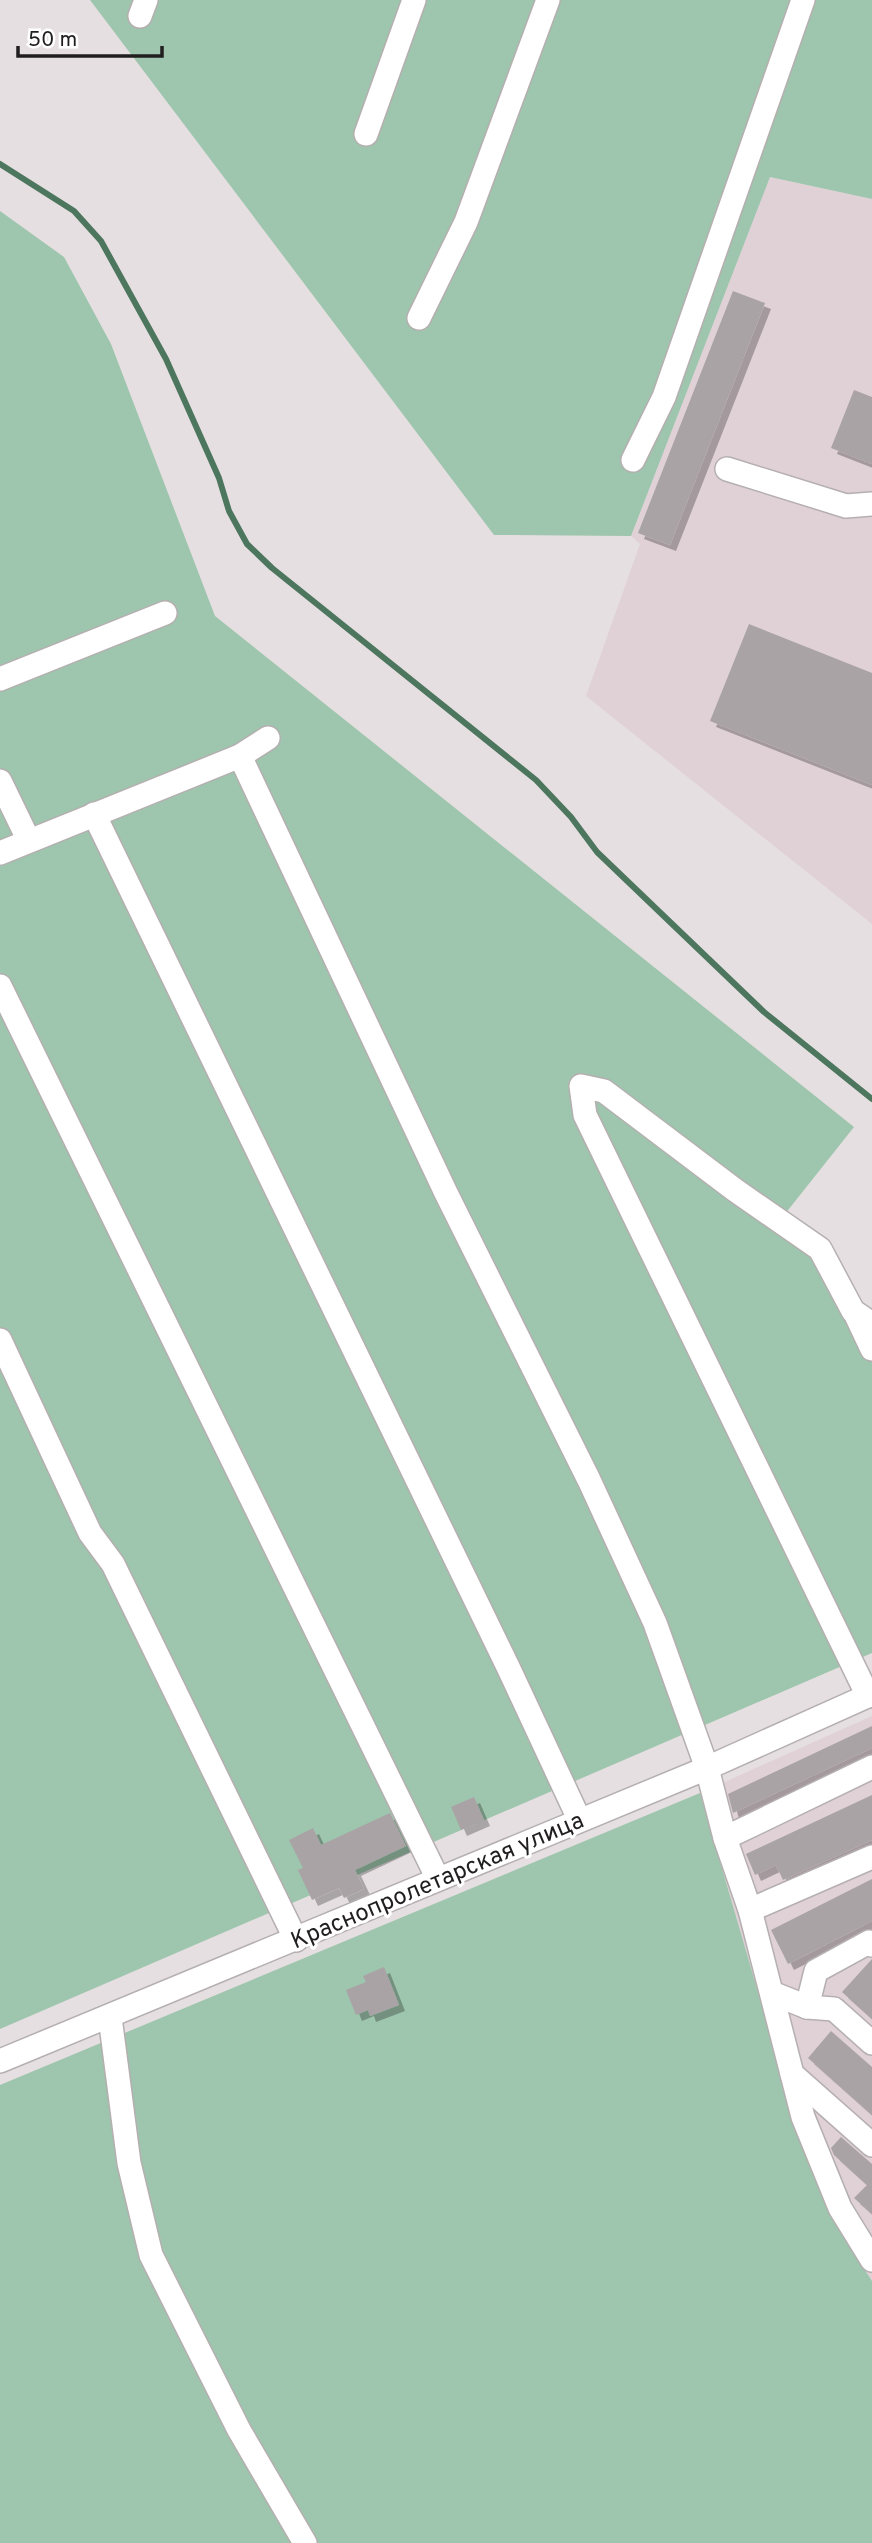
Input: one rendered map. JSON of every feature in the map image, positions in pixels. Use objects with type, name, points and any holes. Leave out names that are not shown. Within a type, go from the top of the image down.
[{"type":"street","points":[[366,134],[414,0]]},
{"type":"street","points":[[419,318],[466,222],[548,0]]},
{"type":"street","points":[[633,460],[664,397],[803,0]]},
{"type":"street","points":[[727,469],[846,506],[872,504]]},
{"type":"street","points":[[0,679],[164,613]]},
{"type":"street","points":[[0,853],[240,756],[268,738]]},
{"type":"street","points":[[240,756],[446,1193],[600,1503],[655,1623],[707,1768],[725,1838],[750,1910],[803,2117],[840,2208],[872,2260]]},
{"type":"street","points":[[0,781],[29,841]]},
{"type":"street","points":[[94,814],[509,1669],[579,1819]]},
{"type":"street","points":[[0,986],[438,1879]]},
{"type":"street","points":[[870,1695],[585,1115],[581,1086],[604,1091],[735,1190],[820,1248],[872,1349]]},
{"type":"street","points":[[853,1311],[872,1324]]},
{"type":"street","points":[[0,1340],[90,1533],[113,1564],[296,1940]]},
{"type":"street","name":"Краснопролетарская улица","points":[[0,2061],[707,1768],[870,1695]]},
{"type":"street","points":[[725,1838],[872,1767]]},
{"type":"street","points":[[750,1910],[872,1857]]},
{"type":"street","points":[[807,2007],[816,1971],[869,1941],[872,1945]]},
{"type":"street","points":[[772,1993],[807,2007],[834,2009],[872,2043]]},
{"type":"street","points":[[110,2017],[129,2163],[151,2255],[239,2430],[305,2543]]},
{"type":"street","points":[[792,2074],[872,2145]]},
{"type":"shaded area","points":[[770,177],[872,199],[872,924],[586,696],[640,544],[631,536]]},
{"type":"shaded area","points":[[872,1716],[872,2281],[859,2261],[795,2119],[700,1793]]},
{"type":"green space","points":[[90,0],[872,0],[872,199],[770,177],[631,536],[494,535]]},
{"type":"green space","points":[[0,211],[64,257],[111,344],[215,616],[854,1127],[777,1224],[815,1256],[872,1335],[872,1653],[0,2029]]},
{"type":"green space","points":[[700,1793],[795,2119],[859,2261],[872,2281],[872,2543],[0,2543],[0,2085]]},
{"type":"building","points":[[733,291],[765,303],[670,545],[638,533]]},
{"type":"building","points":[[854,390],[872,397],[872,464],[831,448]]},
{"type":"building","points":[[749,624],[872,673],[872,785],[710,721]]},
{"type":"building","points":[[872,1726],[872,1748],[733,1813],[728,1794]]},
{"type":"building","points":[[872,1795],[872,1840],[783,1880],[776,1865],[755,1875],[746,1854]]},
{"type":"building","points":[[474,1797],[484,1820],[461,1830],[451,1807]]},
{"type":"building","points":[[390,1813],[406,1846],[355,1870],[364,1889],[344,1898],[339,1888],[312,1900],[298,1870],[303,1868],[289,1840],[313,1828],[321,1845]]},
{"type":"building","points":[[872,1879],[872,1921],[788,1964],[771,1930]]},
{"type":"building","points":[[872,1959],[872,2019],[842,1992]]},
{"type":"building","points":[[384,1967],[399,2005],[370,2016],[368,2010],[356,2015],[346,1990],[366,1982],[363,1976]]},
{"type":"building","points":[[831,2031],[872,2067],[872,2115],[808,2058]]},
{"type":"building","points":[[841,2137],[872,2164],[872,2214],[854,2198],[867,2185],[834,2155],[831,2148]]},
{"type":"waterway","points":[[0,164],[74,211],[101,241],[166,359],[219,478],[229,511],[247,544],[272,568],[536,780],[571,817],[597,852],[764,1012],[872,1099]]}]
